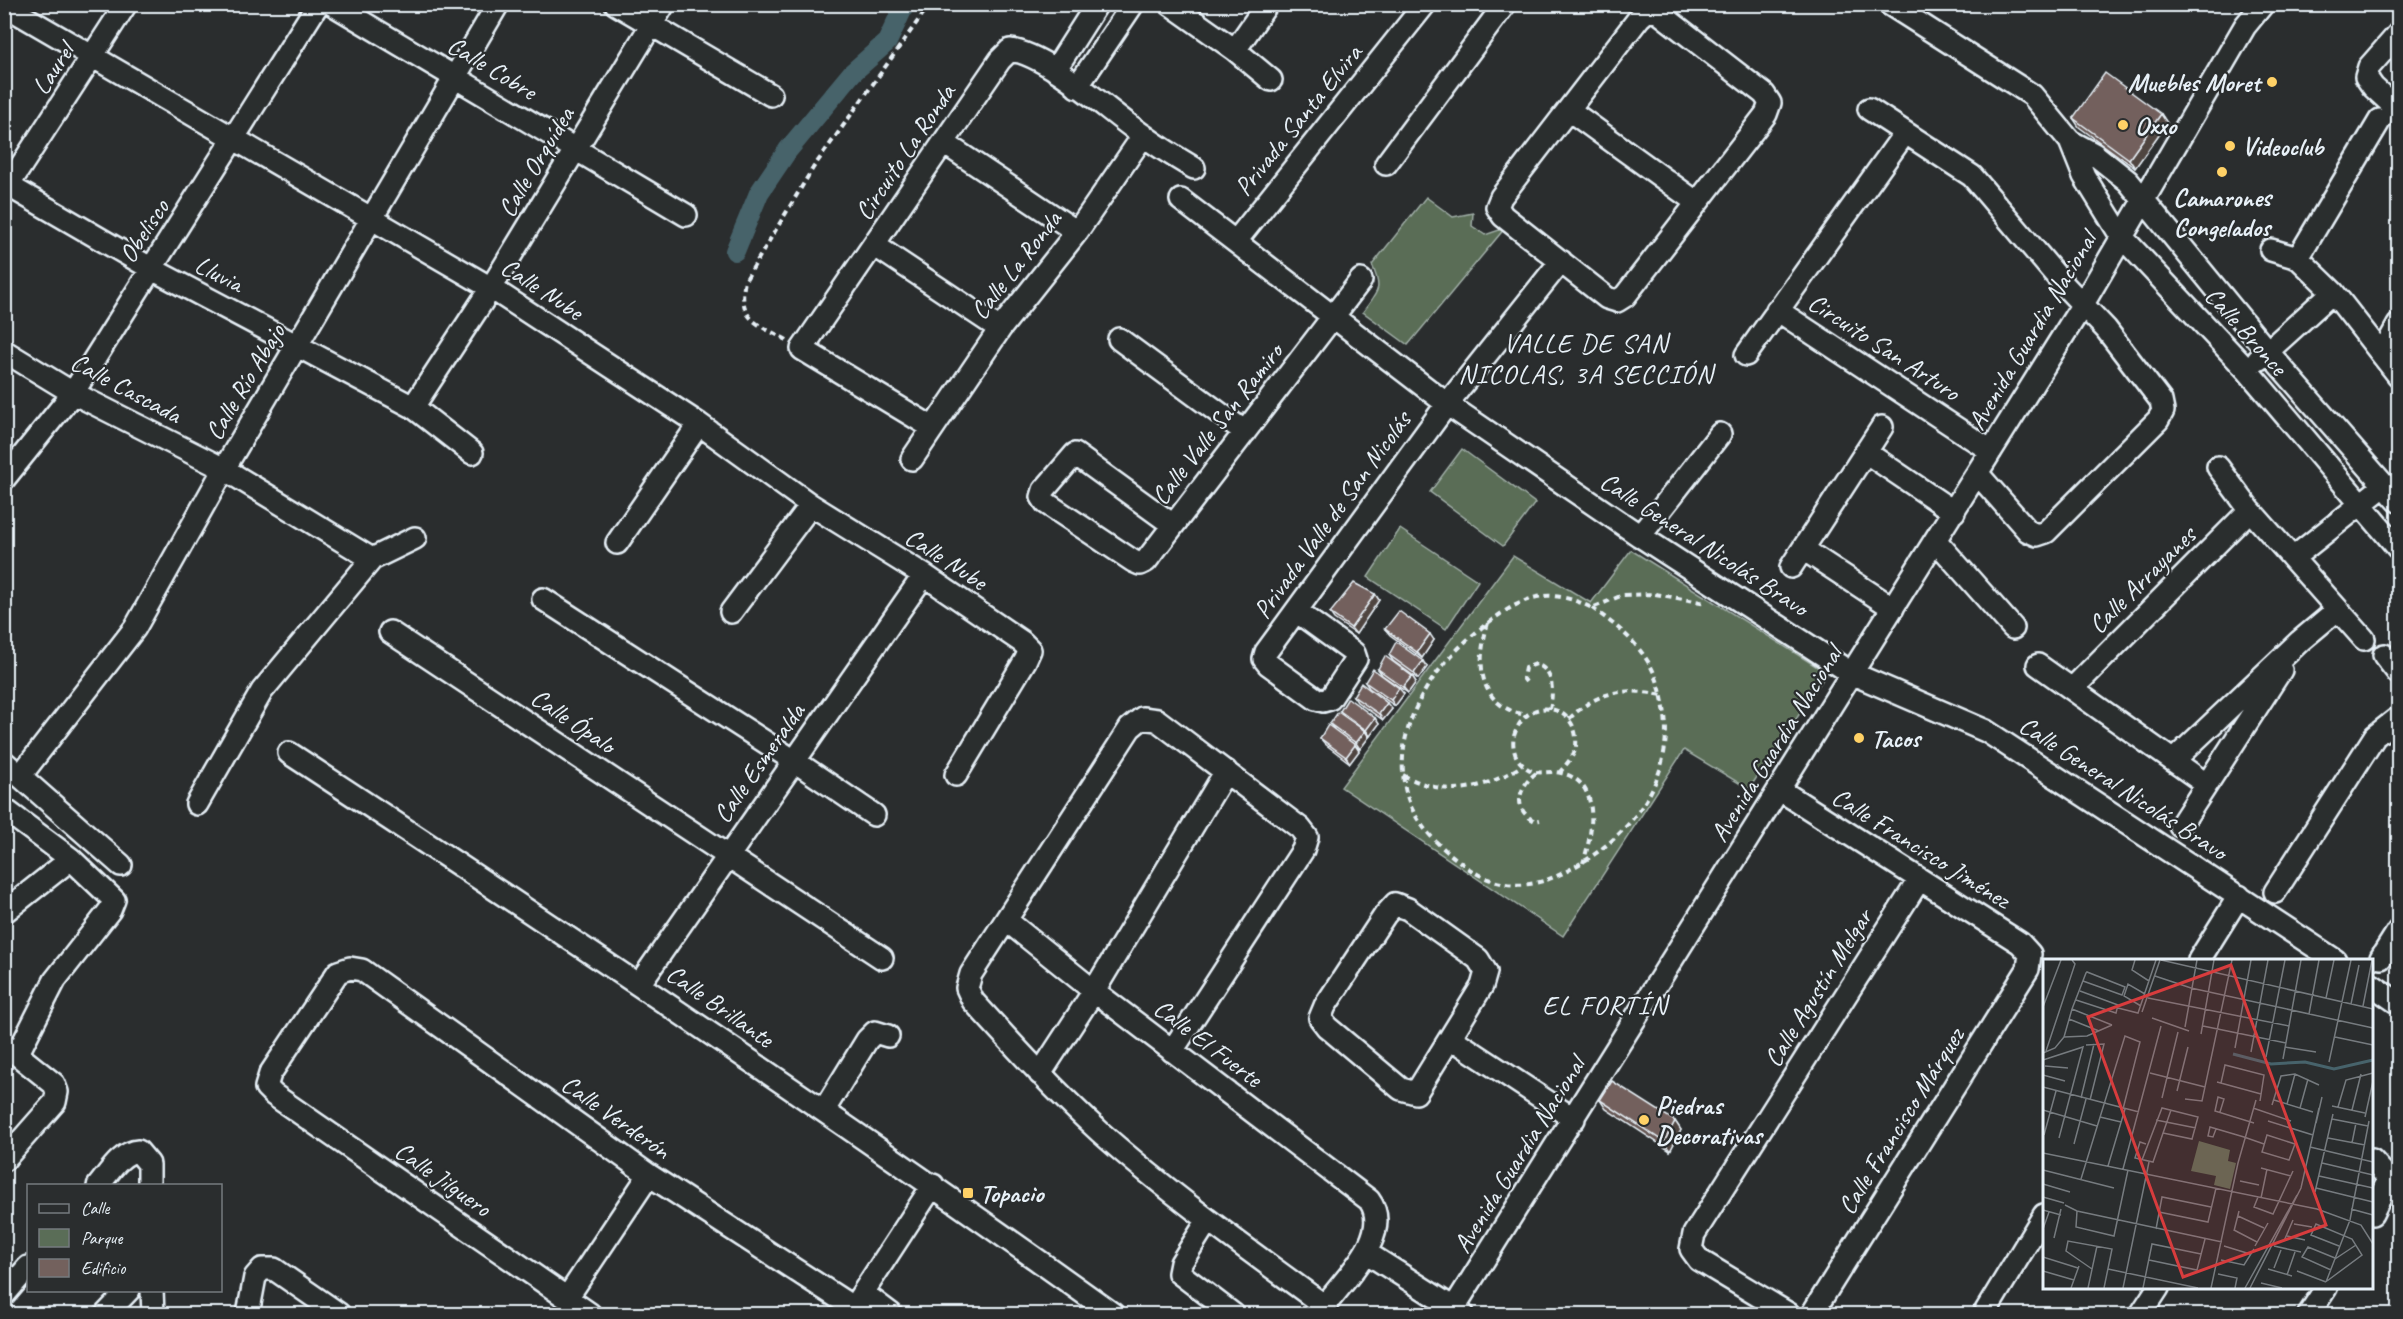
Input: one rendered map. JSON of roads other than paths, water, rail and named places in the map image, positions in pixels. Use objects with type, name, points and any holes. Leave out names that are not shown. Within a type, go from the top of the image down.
[{"type":"street","name":"Laurel","points":[[6,187],[126,4]]},
{"type":"street","name":"Obelisco","points":[[4,479],[73,393],[318,4]]},
{"type":"street","name":"Calle Cobre","points":[[332,4],[686,215]]},
{"type":"street","name":"Calle Río Abajo","points":[[13,769],[135,628],[224,469],[498,4]]},
{"type":"street","points":[[616,4],[771,95]]},
{"type":"street","name":"Calle Orquídea","points":[[413,407],[491,288],[664,4]]},
{"type":"street","points":[[1055,70],[1097,4]]},
{"type":"street","points":[[1133,4],[1077,87],[1143,136],[1194,168]]},
{"type":"street","points":[[1170,4],[1235,50],[1271,80]]},
{"type":"street","points":[[1235,50],[1267,4]]},
{"type":"street","name":"Privada Santa Elvira","points":[[1236,241],[1425,4]]},
{"type":"street","points":[[1386,164],[1505,4]]},
{"type":"street","name":"Calle Bronce","points":[[1889,4],[2032,95],[2070,141],[2115,170],[2143,198],[2267,351],[2392,493]]},
{"type":"street","name":"Avenida Guardia Nacional","points":[[1455,1312],[2083,304],[2245,26],[2263,4]]},
{"type":"street","name":"Calle Nube","points":[[4,5],[491,288],[699,424],[811,505],[924,575],[1023,642],[1030,650],[1025,662],[956,775]]},
{"type":"street","points":[[1648,10],[1658,12],[1764,94],[1770,103],[1766,114],[1696,202],[1625,296],[1617,301],[1607,298],[1503,216],[1497,207],[1501,197],[1638,18],[1648,10]]},
{"type":"street","points":[[2298,258],[2389,115],[2366,77],[2369,67],[2398,34]]},
{"type":"street","name":"Circuito La Ronda","points":[[933,428],[802,348],[1000,60],[1010,50],[1022,51],[1055,70],[1077,87]]},
{"type":"street","points":[[1869,109],[1972,176],[2083,304],[2161,401],[2163,411],[2046,532],[2037,535],[2028,531],[1977,473]]},
{"type":"street","points":[[1569,110],[1696,202]]},
{"type":"street","name":"Circuito San Arturo","points":[[1746,356],[1905,134]]},
{"type":"street","name":"Calle La Ronda","points":[[912,459],[1000,329],[1077,232],[1143,136]]},
{"type":"street","name":"Calle Bronce","points":[[2070,141],[2084,176],[2121,236],[2247,370],[2398,548]]},
{"type":"street","points":[[944,143],[1077,232]]},
{"type":"street","name":"Lluvia","points":[[6,187],[152,269],[413,407],[472,453]]},
{"type":"street","name":"Calle General Nicolás Bravo","points":[[1181,200],[1447,404],[1640,536],[1851,673],[1986,731],[2334,959]]},
{"type":"street","points":[[874,244],[1000,329]]},
{"type":"street","points":[[2271,250],[2298,258],[2333,292],[2383,352],[2398,375]]},
{"type":"street","name":"Privada Valle de San Nicolás","points":[[1296,611],[1354,653],[1356,659],[1354,666],[1330,699],[1323,701],[1317,699],[1264,659],[1296,611],[1447,404],[1561,261]]},
{"type":"street","name":"Calle Valle San Ramiro","points":[[1173,525],[1075,454],[1070,457],[1044,490],[1042,497],[1046,503],[1140,564],[1146,561],[1361,280]]},
{"type":"street","points":[[2247,370],[2333,292]]},
{"type":"street","name":"Circuito San Arturo","points":[[1778,310],[1991,451]]},
{"type":"street","points":[[2383,352],[2398,326]]},
{"type":"street","points":[[1119,339],[1245,432]]},
{"type":"street","name":"Calle Cascada","points":[[4,351],[73,393],[224,469],[372,559]]},
{"type":"street","points":[[616,543],[699,424]]},
{"type":"street","points":[[1791,567],[1882,427]]},
{"type":"street","points":[[1640,536],[1720,434]]},
{"type":"street","points":[[1867,453],[1954,512]]},
{"type":"street","points":[[2218,467],[2250,510],[2364,639]]},
{"type":"street","points":[[2293,558],[2362,505],[2392,493]]},
{"type":"street","points":[[731,612],[811,505]]},
{"type":"street","name":"Calle Arrayanes","points":[[2073,688],[2250,510]]},
{"type":"street","points":[[196,804],[262,692],[372,559],[415,538]]},
{"type":"street","points":[[1936,541],[2013,628]]},
{"type":"street","points":[[1803,549],[1893,608]]},
{"type":"street","name":"Calle Esmeralda","points":[[640,983],[924,575]]},
{"type":"street","points":[[543,599],[794,760],[874,815]]},
{"type":"street","points":[[2174,760],[2300,641],[2337,610]]},
{"type":"street","name":"Calle Ópalo","points":[[390,632],[882,958]]},
{"type":"street","points":[[2180,826],[2300,641]]},
{"type":"street","points":[[2384,655],[2398,673]]},
{"type":"street","points":[[2038,665],[2206,784]]},
{"type":"street","points":[[1173,1051],[1303,850],[1307,837],[1300,828],[1157,720],[1142,718],[1130,728],[971,974],[967,988],[973,1001],[1040,1074],[1101,1132],[1322,1310],[1367,1253],[1455,1312]]},
{"type":"street","points":[[2275,892],[2375,736],[2398,718]]},
{"type":"street","name":"Calle Brillante","points":[[289,753],[640,983],[933,1185],[1113,1314]]},
{"type":"street","points":[[13,769],[121,865]]},
{"type":"street","points":[[1040,1074],[1094,991],[1226,771]]},
{"type":"street","name":"Calle Francisco Jiménez","points":[[1780,790],[2020,943],[2030,954]]},
{"type":"street","points":[[4,809],[71,859],[114,900],[110,910],[55,980],[11,1049],[54,1084],[57,1092],[55,1102],[4,1160]]},
{"type":"street","points":[[4,912],[71,859]]},
{"type":"street","name":"Calle Agustín Melgar","points":[[1789,1314],[1699,1260],[1691,1249],[1694,1234],[1919,880]]},
{"type":"street","points":[[2200,959],[2239,896]]},
{"type":"street","points":[[1395,904],[1408,909],[1478,959],[1486,972],[1482,986],[1451,1038],[1416,1093],[1401,1089],[1327,1027],[1320,1018],[1343,978],[1395,904]]},
{"type":"street","name":"Calle El Fuerte","points":[[1006,920],[1094,991],[1370,1200],[1376,1209],[1377,1223],[1367,1253]]},
{"type":"street","points":[[2381,958],[2398,931]]},
{"type":"street","name":"Calle Francisco Márquez","points":[[1812,1314],[2028,969],[2030,954]]},
{"type":"street","name":"Calle Verderón","points":[[267,1087],[270,1074],[338,972],[350,968],[362,970],[650,1174],[855,1305],[891,1314]]},
{"type":"street","points":[[2373,986],[2398,1003]]},
{"type":"street","points":[[825,1110],[867,1040],[875,1032],[888,1036]]},
{"type":"street","points":[[1451,1038],[1574,1119]]},
{"type":"street","name":"Calle Jilguero","points":[[267,1087],[274,1095],[590,1314]]},
{"type":"street","points":[[99,1184],[123,1156],[130,1151],[138,1151],[149,1164],[149,1184]]},
{"type":"street","points":[[2373,1161],[2389,1179],[2373,1212]]},
{"type":"street","points":[[567,1298],[650,1174]]},
{"type":"street","points":[[855,1305],[933,1185]]},
{"type":"street","points":[[1984,1314],[2043,1217]]},
{"type":"street","points":[[1208,1220],[1181,1263],[1179,1273],[1233,1314]]},
{"type":"street","points":[[4,1295],[27,1268]]},
{"type":"street","points":[[248,1314],[255,1277],[262,1269],[274,1269],[339,1314]]},
{"type":"street","points":[[2141,1314],[2157,1289]]},
{"type":"street","points":[[2309,1314],[2325,1289]]},
{"type":"street","points":[[106,1314],[127,1292]]},
{"type":"street","points":[[152,1292],[153,1314]]},
{"type":"waterway","points":[[735,251],[759,193],[788,150],[852,73],[887,42],[905,4]]},
{"type":"place","name":"Muebles Moret","points":[[2272,82]]},
{"type":"place","name":"Oxxo","points":[[2123,125]]},
{"type":"place","name":"Videoclub","points":[[2230,146]]},
{"type":"place","name":"Camarones Congelados","points":[[2222,172]]},
{"type":"place","name":"Tacos","points":[[1859,738]]},
{"type":"place","name":"Piedras Decorativas","points":[[1644,1120]]},
{"type":"place","name":"Topacio","points":[[968,1193]]},
{"type":"district","name":"VALLE DE SAN NICOLAS, 3A SECCIÓN","points":[[1586,358]]},
{"type":"district","name":"EL FORTÍN","points":[[1605,1005]]}]
